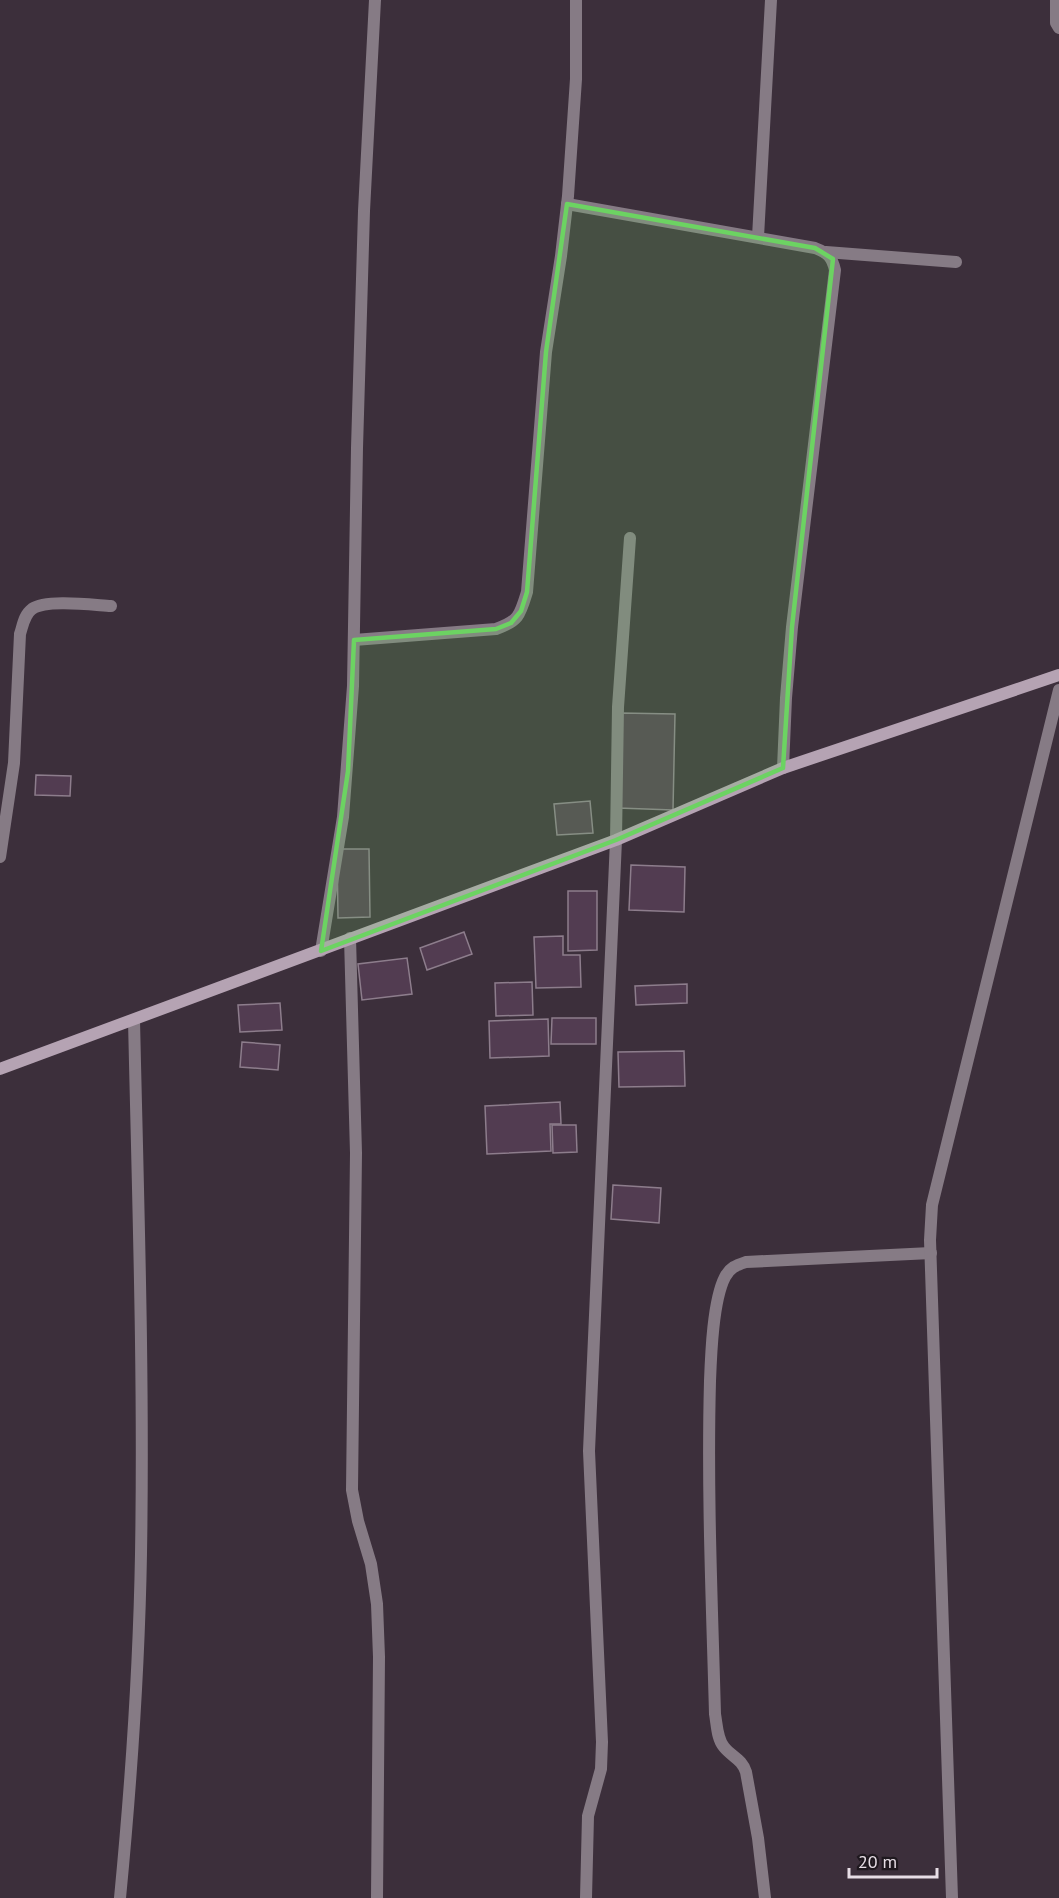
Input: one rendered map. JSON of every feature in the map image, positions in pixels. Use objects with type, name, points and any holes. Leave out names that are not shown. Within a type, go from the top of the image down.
[{"type":"street","points":[[321,951],[346,794],[353,686],[363,222],[375,0]]},
{"type":"street","points":[[354,640],[496,629],[511,623],[521,611],[526,592],[546,352],[567,204],[576,79],[576,0]]},
{"type":"street","points":[[758,237],[771,0]]},
{"type":"street","points":[[1056,0],[1056,23],[1059,28]]},
{"type":"street","points":[[567,204],[758,237],[826,252],[956,262]]},
{"type":"street","points":[[783,768],[792,627],[835,270],[833,259],[826,252]]},
{"type":"street","points":[[586,1898],[588,1816],[601,1769],[602,1742],[589,1451],[615,840],[618,707],[630,538]]},
{"type":"street","points":[[0,858],[14,763],[20,634],[24,619],[33,608],[49,603],[111,606]]},
{"type":"street","points":[[0,1069],[615,840],[783,768],[1059,675]]},
{"type":"street","points":[[952,1898],[931,1253],[932,1205],[1059,690]]},
{"type":"street","points":[[350,938],[356,1153],[352,1490],[358,1521],[371,1564],[377,1604],[379,1657],[377,1898]]},
{"type":"street","points":[[120,1898],[133,1760],[141,1555],[140,1315],[134,1020]]},
{"type":"street","points":[[765,1898],[758,1838],[744,1764],[719,1740],[715,1714],[709,1426],[711,1355],[718,1300],[725,1277],[733,1266],[746,1262],[931,1253]]},
{"type":"highlighted area","points":[[567,204],[815,248],[833,259],[792,627],[783,768],[616,840],[321,951],[348,771],[354,640],[496,629],[511,623],[521,611],[527,592],[546,352]]},
{"type":"building","points":[[621,713],[675,714],[673,810],[618,808]]},
{"type":"building","points":[[36,775],[71,776],[70,796],[35,795]]},
{"type":"building","points":[[590,801],[593,833],[557,835],[554,804]]},
{"type":"building","points":[[337,849],[369,849],[370,917],[338,918]]},
{"type":"building","points":[[631,865],[685,867],[684,912],[629,910]]},
{"type":"building","points":[[568,891],[597,891],[597,950],[568,951]]},
{"type":"building","points":[[464,932],[472,954],[427,970],[420,948]]},
{"type":"building","points":[[563,936],[563,955],[580,955],[581,987],[536,988],[534,937]]},
{"type":"building","points":[[407,958],[412,994],[362,1000],[358,964]]},
{"type":"building","points":[[532,982],[533,1015],[496,1016],[495,983]]},
{"type":"building","points":[[687,984],[687,1003],[636,1005],[635,986]]},
{"type":"building","points":[[280,1003],[282,1030],[240,1032],[238,1005]]},
{"type":"building","points":[[552,1018],[596,1018],[596,1044],[551,1044]]},
{"type":"building","points":[[548,1019],[549,1056],[490,1058],[489,1021]]},
{"type":"building","points":[[242,1042],[280,1045],[278,1070],[240,1067]]},
{"type":"building","points":[[684,1051],[685,1086],[619,1087],[618,1052]]},
{"type":"building","points":[[560,1102],[561,1124],[550,1124],[551,1151],[487,1154],[485,1106]]},
{"type":"building","points":[[552,1125],[576,1125],[577,1152],[553,1153]]},
{"type":"building","points":[[613,1185],[661,1188],[659,1223],[611,1219]]}]
